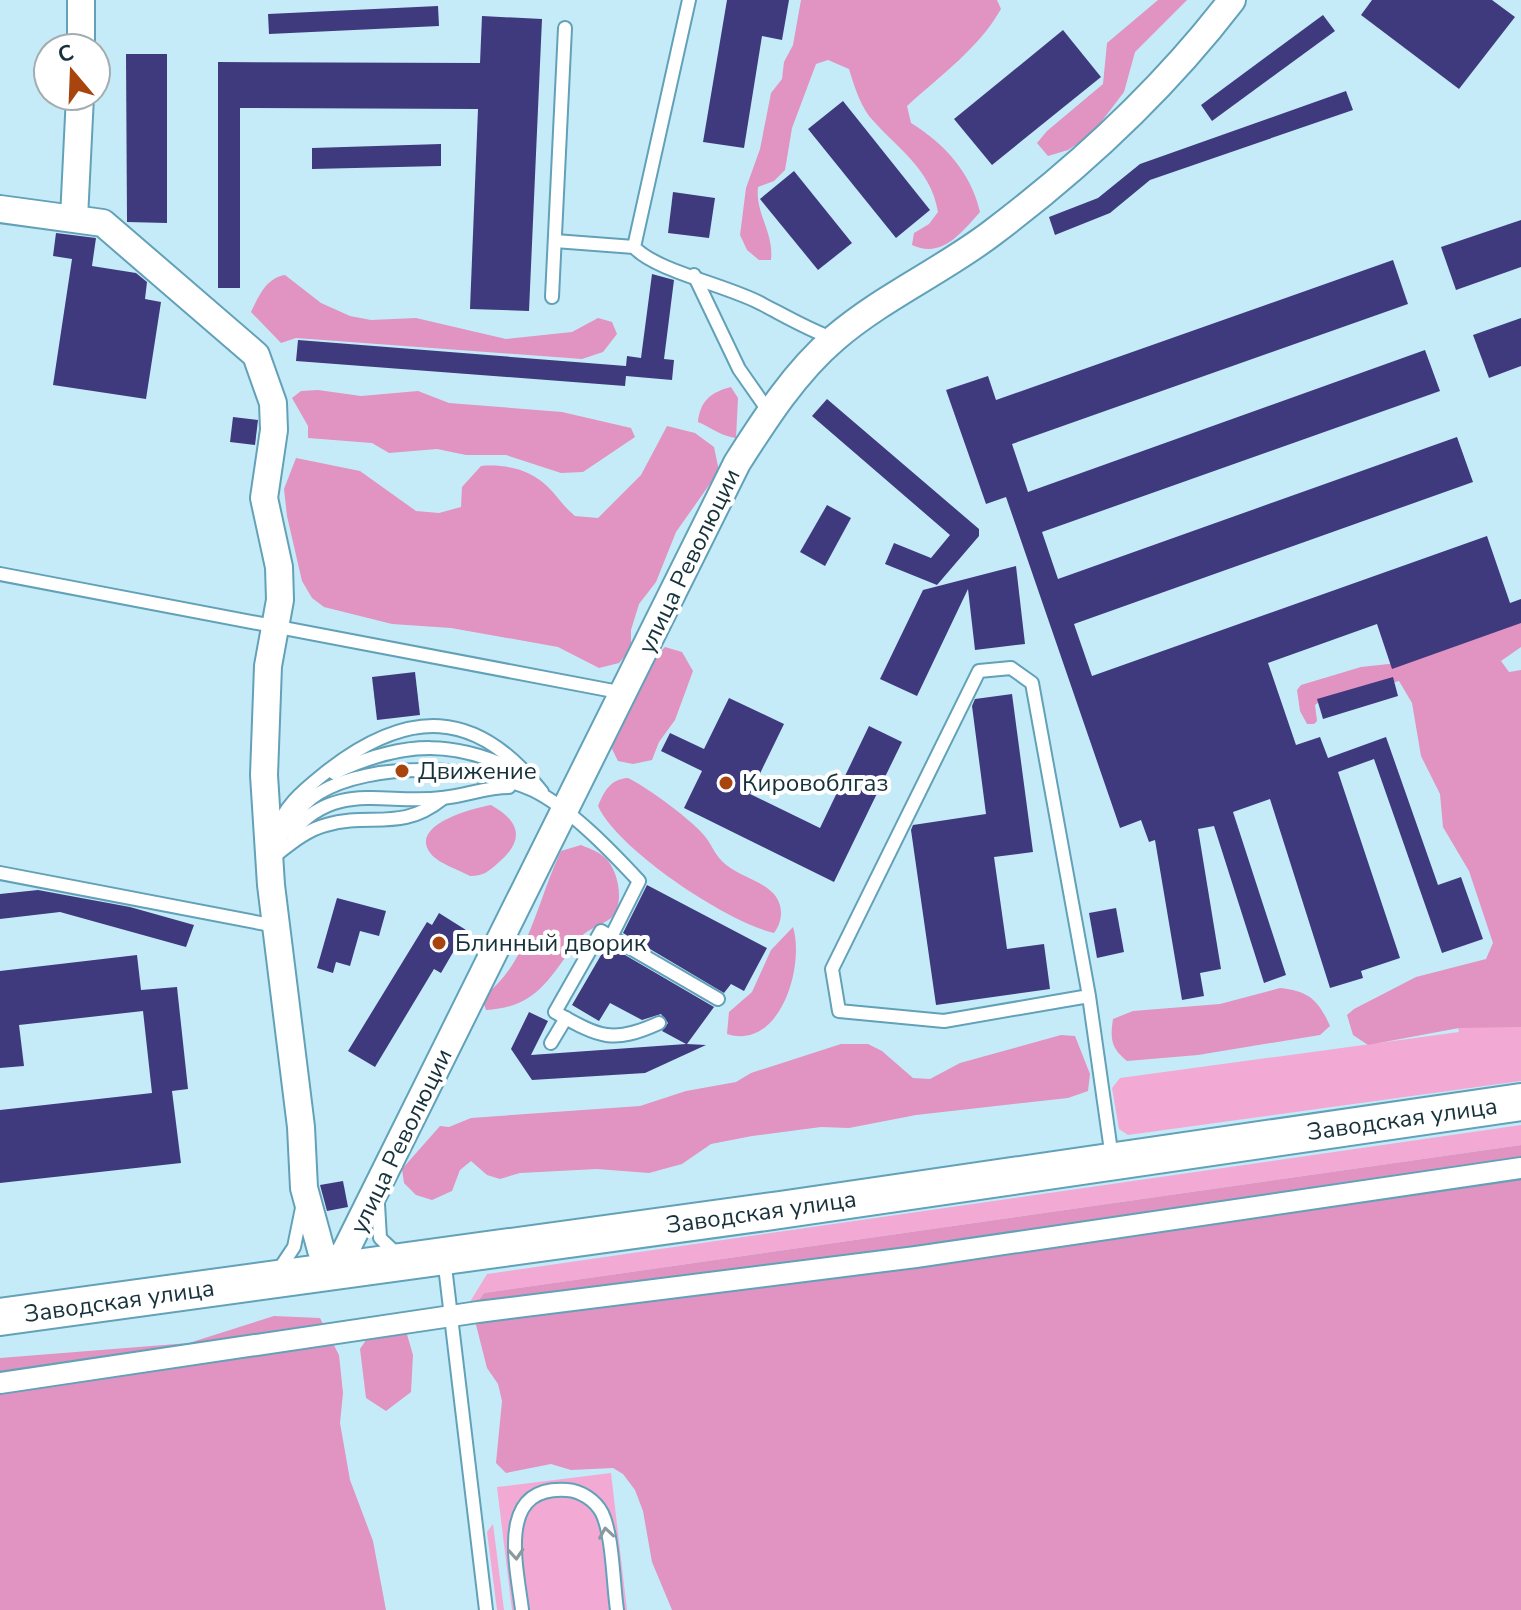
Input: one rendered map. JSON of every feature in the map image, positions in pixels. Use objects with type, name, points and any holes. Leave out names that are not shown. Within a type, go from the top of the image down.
[{"type":"main road","name":"Заводская улица","points":[[0,1317],[1521,1102]]},
{"type":"street","points":[[81,0],[81,32]]},
{"type":"street","name":"улица Революции","points":[[336,1270],[379,1189],[556,806],[624,693],[737,463],[769,412],[834,339],[878,306],[990,234],[1083,163],[1148,98],[1232,0]]},
{"type":"street","points":[[74,218],[79,112]]},
{"type":"street","points":[[0,209],[103,223],[256,355],[273,403],[274,430],[264,498],[279,567],[280,600],[268,666],[264,775],[270,860],[301,1127],[304,1188],[321,1250],[336,1270]]},
{"type":"street","points":[[0,1383],[453,1316],[916,1257],[1521,1168]]},
{"type":"lane","points":[[634,247],[689,0]]},
{"type":"lane","points":[[552,297],[565,28]]},
{"type":"lane","points":[[555,241],[634,247],[654,262],[762,304],[797,326],[834,339]]},
{"type":"lane","points":[[694,275],[739,369],[769,412]]},
{"type":"lane","points":[[0,574],[624,693]]},
{"type":"lane","points":[[1089,996],[944,1021],[839,1011],[832,969],[979,671],[1011,668],[1032,683],[1089,996],[1113,1161]]},
{"type":"lane","points":[[270,860],[279,820],[290,803],[356,750],[384,736],[428,725],[487,739],[516,760],[527,782]]},
{"type":"lane","points":[[313,783],[374,756],[398,750],[436,747],[468,751],[493,759],[556,806],[639,881],[611,937]]},
{"type":"lane","points":[[270,860],[285,829],[303,806],[342,782],[386,772],[428,772],[527,782]]},
{"type":"lane","points":[[270,860],[300,823],[324,808],[352,797],[443,798],[527,782]]},
{"type":"lane","points":[[270,860],[324,825],[410,818],[426,812],[443,798]]},
{"type":"lane","points":[[0,873],[276,927]]},
{"type":"lane","points":[[659,1023],[635,1034],[596,1035],[555,1012],[601,931],[718,999]]},
{"type":"lane","points":[[551,1043],[566,1018]]},
{"type":"lane","points":[[273,1279],[294,1247],[304,1188]]},
{"type":"lane","points":[[379,1189],[377,1221],[380,1238],[405,1261]]},
{"type":"lane","points":[[444,1255],[486,1610]]},
{"type":"lane","points":[[522,1610],[514,1534],[517,1516],[536,1496],[569,1490],[586,1496],[602,1514],[617,1610]]},
{"type":"shaded area","points":[[801,0],[997,0],[1001,9],[981,37],[907,106],[911,123],[935,140],[955,161],[976,198],[980,212],[950,242],[933,249],[912,245],[914,233],[929,224],[938,212],[928,183],[911,160],[869,116],[849,69],[828,60],[816,64],[792,128],[785,170],[774,181],[758,187],[759,205],[770,240],[771,260],[759,260],[747,250],[740,235],[746,188],[760,149],[771,93],[782,79],[784,62],[793,45]]},
{"type":"shaded area","points":[[1158,0],[1187,0],[1135,52],[1124,92],[1092,134],[1068,150],[1048,156],[1037,143],[1103,84],[1107,43]]},
{"type":"shaded area","points":[[285,275],[321,303],[350,316],[371,320],[416,318],[506,339],[572,332],[598,318],[612,322],[617,334],[603,352],[582,359],[296,338],[281,343],[251,312],[268,284]]},
{"type":"shaded area","points":[[731,387],[738,398],[736,438],[698,422],[701,408],[708,398]]},
{"type":"shaded area","points":[[318,390],[361,396],[418,391],[449,403],[562,412],[631,428],[635,437],[583,472],[561,473],[506,455],[466,455],[437,449],[389,453],[372,443],[308,438],[308,426],[292,398],[301,391]]},
{"type":"shaded area","points":[[667,426],[695,433],[714,447],[719,471],[676,532],[656,582],[639,604],[631,630],[631,649],[619,663],[599,668],[558,647],[451,628],[392,624],[324,607],[312,598],[302,581],[284,489],[296,458],[360,471],[416,511],[439,513],[461,507],[462,487],[481,466],[508,467],[541,481],[575,516],[598,518],[641,475]]},
{"type":"shaded area","points":[[1521,620],[1521,647],[1501,661],[1509,672],[1521,670],[1521,1027],[1459,1028],[1368,1045],[1353,1035],[1347,1015],[1354,1009],[1416,977],[1486,959],[1493,943],[1469,871],[1443,827],[1440,794],[1421,756],[1412,703],[1399,681],[1319,702],[1315,705],[1317,721],[1314,724],[1307,724],[1300,711],[1297,690],[1301,685],[1361,667],[1398,663]]},
{"type":"shaded area","points":[[665,647],[682,652],[693,671],[675,720],[659,742],[652,760],[633,764],[618,761],[612,749],[614,735],[654,658]]},
{"type":"shaded area","points":[[628,778],[692,824],[725,864],[773,893],[781,913],[774,933],[729,915],[703,900],[650,863],[609,824],[598,806],[612,784]]},
{"type":"shaded area","points":[[491,805],[509,819],[516,833],[512,848],[491,869],[470,876],[431,854],[426,844],[428,835],[435,827],[458,814]]},
{"type":"shaded area","points":[[581,845],[601,854],[613,868],[619,895],[616,912],[583,935],[532,996],[504,1008],[486,1010],[482,998],[511,967],[521,949],[561,851]]},
{"type":"shaded area","points":[[793,927],[795,963],[784,1002],[774,1018],[761,1030],[746,1036],[727,1034],[729,1012],[752,992],[771,950]]},
{"type":"shaded area","points":[[1521,975],[1521,1081],[1128,1135],[1119,1129],[1112,1088],[1120,1078],[1459,1032],[1452,1000]]},
{"type":"shaded area","points":[[1280,988],[1298,991],[1311,998],[1330,1026],[1320,1035],[1198,1055],[1127,1061],[1113,1043],[1113,1019],[1133,1011],[1220,1004]]},
{"type":"shaded area","points":[[1061,1035],[1075,1036],[1090,1074],[1088,1091],[1068,1098],[916,1115],[849,1128],[821,1127],[752,1136],[711,1144],[682,1164],[649,1173],[597,1169],[520,1173],[500,1179],[487,1175],[471,1161],[460,1170],[452,1191],[432,1200],[416,1195],[404,1183],[402,1169],[440,1126],[449,1127],[471,1118],[640,1106],[686,1091],[736,1082],[751,1073],[841,1044],[868,1044],[882,1051],[913,1078],[930,1079],[960,1063]]},
{"type":"shaded area","points":[[1521,1125],[1521,1145],[484,1293],[472,1309],[465,1310],[487,1274]]},
{"type":"shaded area","points":[[1521,1145],[1521,1610],[672,1610],[652,1562],[643,1511],[635,1490],[623,1474],[613,1468],[571,1470],[551,1464],[506,1473],[496,1463],[502,1401],[498,1384],[487,1368],[472,1309],[484,1293]]},
{"type":"shaded area","points":[[274,1316],[320,1318],[339,1355],[343,1393],[340,1423],[350,1480],[373,1541],[386,1610],[0,1610],[0,1358],[189,1343]]},
{"type":"shaded area","points":[[406,1331],[413,1355],[411,1392],[386,1411],[366,1398],[360,1349],[370,1334]]},
{"type":"shaded area","points":[[611,1473],[627,1610],[512,1610],[497,1487]]},
{"type":"shaded area","points":[[493,1524],[504,1610],[497,1610],[487,1532]]},
{"type":"building","points":[[727,0],[789,0],[782,40],[762,36],[744,148],[703,142]]},
{"type":"building","points":[[1372,0],[1492,0],[1515,17],[1459,89],[1361,15]]},
{"type":"building","points":[[438,6],[439,26],[269,34],[268,14]]},
{"type":"building","points":[[1323,15],[1335,31],[1212,121],[1201,105]]},
{"type":"building","points":[[482,16],[542,19],[529,311],[470,309],[478,109],[240,108],[240,288],[218,288],[218,62],[480,63]]},
{"type":"building","points":[[1063,30],[1101,77],[992,165],[954,119]]},
{"type":"building","points":[[126,54],[167,54],[167,223],[127,222]]},
{"type":"building","points":[[1346,91],[1353,110],[1150,180],[1110,213],[1055,235],[1049,217],[1098,198],[1140,164]]},
{"type":"building","points":[[843,101],[930,210],[896,238],[808,129]]},
{"type":"building","points":[[441,144],[441,166],[312,169],[312,148]]},
{"type":"building","points":[[794,171],[852,243],[818,270],[760,199]]},
{"type":"building","points":[[673,192],[715,198],[709,238],[668,233]]},
{"type":"building","points":[[1521,220],[1521,267],[1456,290],[1441,247]]},
{"type":"building","points":[[56,233],[96,238],[92,266],[136,273],[147,282],[145,299],[161,302],[146,399],[53,385],[72,259],[53,256]]},
{"type":"building","points":[[1393,260],[1408,304],[1012,444],[1028,492],[1425,350],[1440,391],[1042,532],[1058,579],[1457,437],[1473,482],[1074,624],[1092,676],[1487,536],[1510,603],[1521,599],[1521,623],[1392,669],[1377,624],[1268,663],[1296,745],[1320,737],[1328,758],[1386,737],[1438,885],[1461,877],[1483,939],[1442,953],[1374,759],[1338,772],[1400,958],[1361,971],[1363,978],[1330,988],[1270,799],[1233,812],[1286,975],[1264,983],[1214,826],[1198,829],[1221,969],[1200,973],[1204,996],[1182,1000],[1155,840],[1149,842],[1141,820],[1120,828],[1006,497],[986,504],[946,390],[988,376],[996,400]]},
{"type":"building","points":[[652,274],[674,280],[664,359],[674,360],[672,380],[626,376],[625,386],[296,361],[298,340],[626,366],[627,356],[641,358]]},
{"type":"building","points":[[1521,318],[1521,366],[1489,378],[1473,335]]},
{"type":"building","points":[[827,399],[979,529],[979,536],[937,585],[885,564],[894,543],[931,558],[950,535],[812,416]]},
{"type":"building","points":[[233,417],[258,420],[255,445],[230,442]]},
{"type":"building","points":[[827,505],[851,518],[825,566],[800,552]]},
{"type":"building","points":[[1016,566],[1025,644],[975,650],[968,589],[917,696],[880,679],[923,590]]},
{"type":"building","points":[[415,672],[420,715],[377,720],[372,677]]},
{"type":"building","points":[[1393,677],[1398,696],[1323,719],[1317,699]]},
{"type":"building","points":[[1012,694],[1033,852],[994,857],[1007,949],[1044,944],[1050,989],[936,1005],[911,830],[913,825],[986,814],[972,706],[975,699]]},
{"type":"building","name":"Кировоблгаз","points":[[729,698],[784,724],[750,794],[820,828],[869,726],[902,742],[834,882],[684,808],[702,771],[661,751],[670,733],[704,749]]},
{"type":"building","points":[[647,885],[767,948],[744,991],[731,984],[724,993],[623,933]]},
{"type":"building","points":[[38,890],[130,907],[194,925],[186,947],[60,912],[0,919],[0,894]]},
{"type":"building","points":[[337,898],[386,911],[379,936],[360,931],[350,966],[336,962],[333,973],[317,968]]},
{"type":"building","points":[[1116,908],[1124,952],[1097,958],[1089,913]]},
{"type":"building","points":[[439,913],[466,930],[441,973],[434,969],[375,1067],[348,1051],[427,922],[432,925]]},
{"type":"building","points":[[613,948],[714,1007],[687,1044],[706,1045],[645,1073],[532,1080],[511,1049],[529,1012],[548,1021],[531,1055],[686,1044],[662,1031],[668,1023],[661,1014],[642,1020],[610,1003],[599,1021],[572,1005],[604,950],[610,953]]},
{"type":"building","points":[[137,955],[141,990],[177,987],[188,1089],[172,1091],[181,1163],[0,1183],[0,1110],[152,1093],[143,1011],[19,1025],[24,1066],[0,1068],[0,971]]},
{"type":"building","points":[[343,1181],[348,1207],[327,1211],[320,1185]]},
{"type":"place","name":"Движение","points":[[402,771]]},
{"type":"place","name":"Кировоблгаз","points":[[726,783]]},
{"type":"place","name":"Блинный дворик","points":[[439,943]]}]
